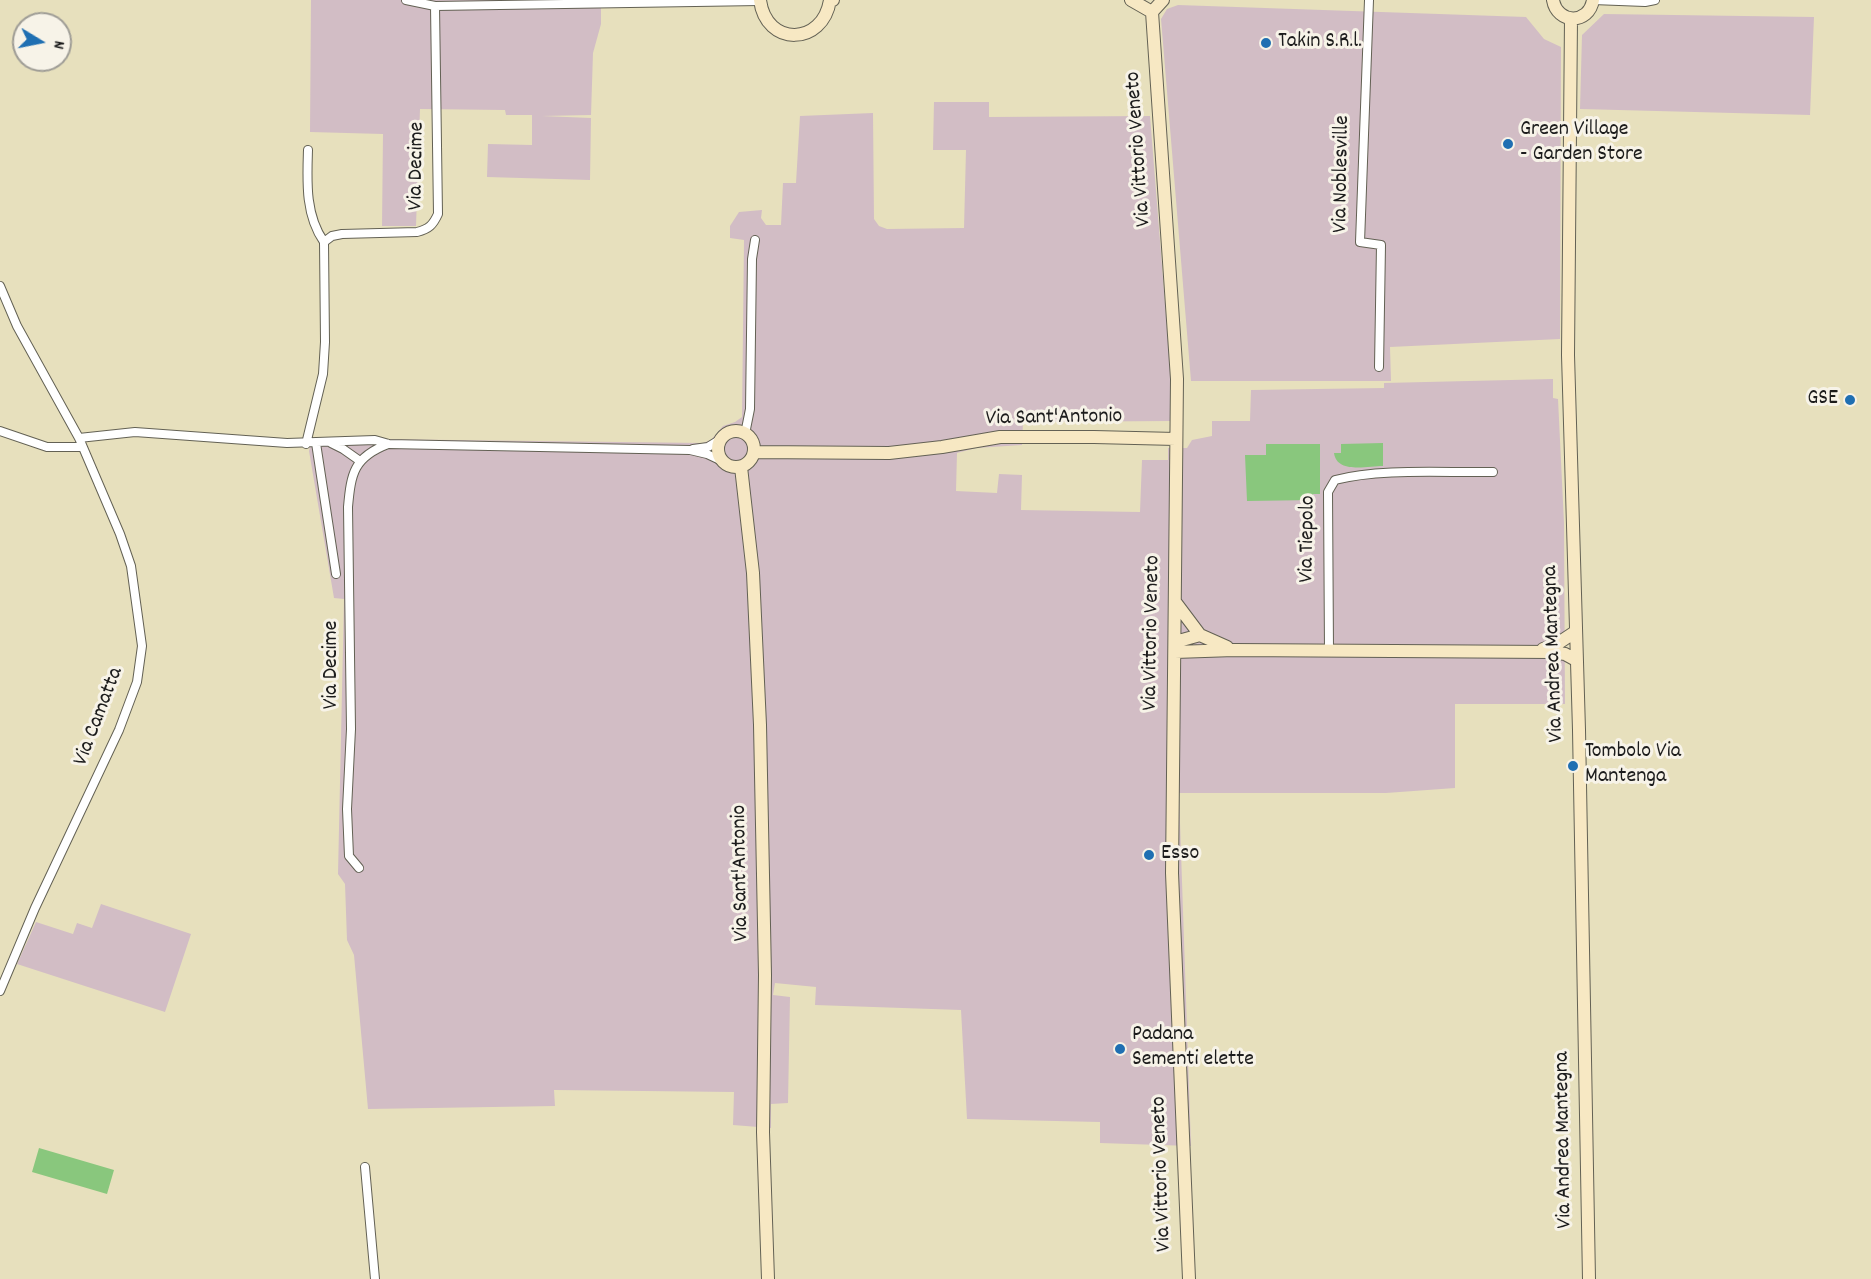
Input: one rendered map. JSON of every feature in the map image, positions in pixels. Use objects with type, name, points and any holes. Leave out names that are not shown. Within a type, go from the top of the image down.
[{"type":"main road","points":[[760,1],[762,12],[768,22],[777,30],[798,35],[817,27],[824,20],[830,0],[832,0]]},
{"type":"main road","points":[[1131,0],[1152,12],[1163,0]]},
{"type":"main road","points":[[1553,0],[1560,14],[1571,19],[1586,14],[1593,0]]},
{"type":"main road","name":"Via Vittorio Veneto","points":[[1152,12],[1177,379],[1172,873],[1189,1279]]},
{"type":"main road","name":"Via Andrea Mantegna","points":[[1571,19],[1568,355],[1575,632],[1570,651],[1579,730],[1589,1279]]},
{"type":"main road","points":[[738,431],[745,434],[753,441],[754,452],[748,463],[741,467],[730,466],[719,454],[721,440],[730,432],[738,431]]},
{"type":"main road","name":"Via Sant'Antonio","points":[[754,452],[889,453],[1000,437],[1176,439]]},
{"type":"main road","name":"Via Sant'Antonio","points":[[741,467],[753,573],[760,725],[765,975],[763,1132],[768,1279]]},
{"type":"main road","points":[[1176,603],[1200,635],[1234,650]]},
{"type":"main road","points":[[1175,647],[1197,652],[1234,650],[1552,652],[1570,651],[1575,632]]},
{"type":"main road","points":[[1175,647],[1200,635]]},
{"type":"main road","points":[[1173,679],[1186,661],[1197,652]]},
{"type":"street","points":[[406,0],[435,6],[760,1]]},
{"type":"street","name":"Via Noblesville","points":[[1370,0],[1360,242],[1381,245],[1379,367]]},
{"type":"street","points":[[1593,0],[1645,2],[1655,0]]},
{"type":"street","name":"Via Decime","points":[[324,242],[332,236],[342,234],[417,232],[428,229],[434,224],[438,214],[435,6]]},
{"type":"street","points":[[306,444],[322,374],[325,342],[324,242],[318,234],[310,208],[307,186],[308,150]]},
{"type":"street","points":[[745,434],[750,409],[752,259],[755,240]]},
{"type":"street","name":"Via Camatta","points":[[0,286],[17,326],[81,442],[107,502],[131,566],[142,646],[137,682],[119,730],[35,908],[0,991]]},
{"type":"street","points":[[0,431],[47,447],[135,432],[306,444],[375,440],[389,444],[690,450],[708,447],[721,440]]},
{"type":"street","points":[[353,440],[363,458]]},
{"type":"street","points":[[316,443],[336,574]]},
{"type":"street","points":[[328,443],[363,458]]},
{"type":"street","points":[[363,458],[389,444]]},
{"type":"street","points":[[690,450],[708,454],[724,462]]},
{"type":"street","name":"Via Decime","points":[[359,868],[349,856],[351,729],[348,507],[350,484],[363,458]]},
{"type":"street","name":"Via Tiepolo","points":[[1329,651],[1328,492],[1335,480],[1351,476],[1387,473],[1493,472]]},
{"type":"street","points":[[364,1167],[375,1279]]},
{"type":"shaded area","points":[[311,0],[601,0],[601,24],[593,53],[591,115],[542,116],[591,118],[590,180],[487,177],[488,144],[532,145],[532,115],[506,115],[505,110],[420,109],[416,226],[382,226],[383,134],[310,132]]},
{"type":"shaded area","points":[[1178,5],[1526,17],[1544,39],[1561,47],[1560,339],[1390,347],[1391,381],[1191,381],[1161,19],[1167,9]]},
{"type":"shaded area","points":[[1604,14],[1814,17],[1810,115],[1580,109],[1582,35]]},
{"type":"shaded area","points":[[934,102],[989,102],[989,117],[1150,116],[1172,391],[1171,421],[1023,422],[1022,445],[976,448],[957,453],[956,491],[997,493],[999,474],[1022,475],[1021,510],[1140,512],[1142,460],[1168,460],[1168,448],[1187,448],[1192,440],[1212,436],[1212,421],[1250,421],[1251,390],[1384,388],[1384,383],[1553,379],[1553,398],[1558,399],[1564,523],[1565,704],[1455,704],[1455,788],[1386,793],[1179,793],[1191,1146],[1100,1143],[1100,1122],[967,1119],[961,1010],[815,1005],[816,987],[775,983],[773,995],[790,997],[788,1103],[771,1104],[771,1128],[733,1125],[734,1092],[554,1090],[555,1106],[368,1109],[354,955],[347,940],[345,884],[338,874],[344,599],[334,598],[309,451],[311,441],[369,439],[703,443],[711,440],[723,426],[742,417],[744,240],[730,238],[730,226],[739,212],[762,210],[761,218],[766,225],[781,225],[783,183],[796,183],[800,116],[873,113],[874,219],[879,226],[887,229],[964,228],[966,150],[933,150]]},
{"type":"shaded area","points":[[101,904],[191,934],[165,1012],[17,964],[36,922],[73,934],[77,923],[92,928]]},
{"type":"green space","points":[[1383,443],[1383,466],[1347,466],[1336,460],[1334,453],[1341,453],[1341,444]]},
{"type":"green space","points":[[1266,444],[1320,444],[1320,494],[1313,494],[1313,500],[1247,501],[1245,455],[1266,455]]},
{"type":"green space","points":[[39,1148],[114,1170],[107,1194],[32,1172]]},
{"type":"place","name":"Takin S.R.l.","points":[[1266,43]]},
{"type":"place","name":"Green Village - Garden Store","points":[[1508,144]]},
{"type":"place","name":"GSE","points":[[1850,400]]},
{"type":"place","name":"Tombolo Via Mantenga","points":[[1573,766]]},
{"type":"place","name":"Esso","points":[[1149,855]]},
{"type":"place","name":"Padana Sementi elette","points":[[1120,1049]]}]
